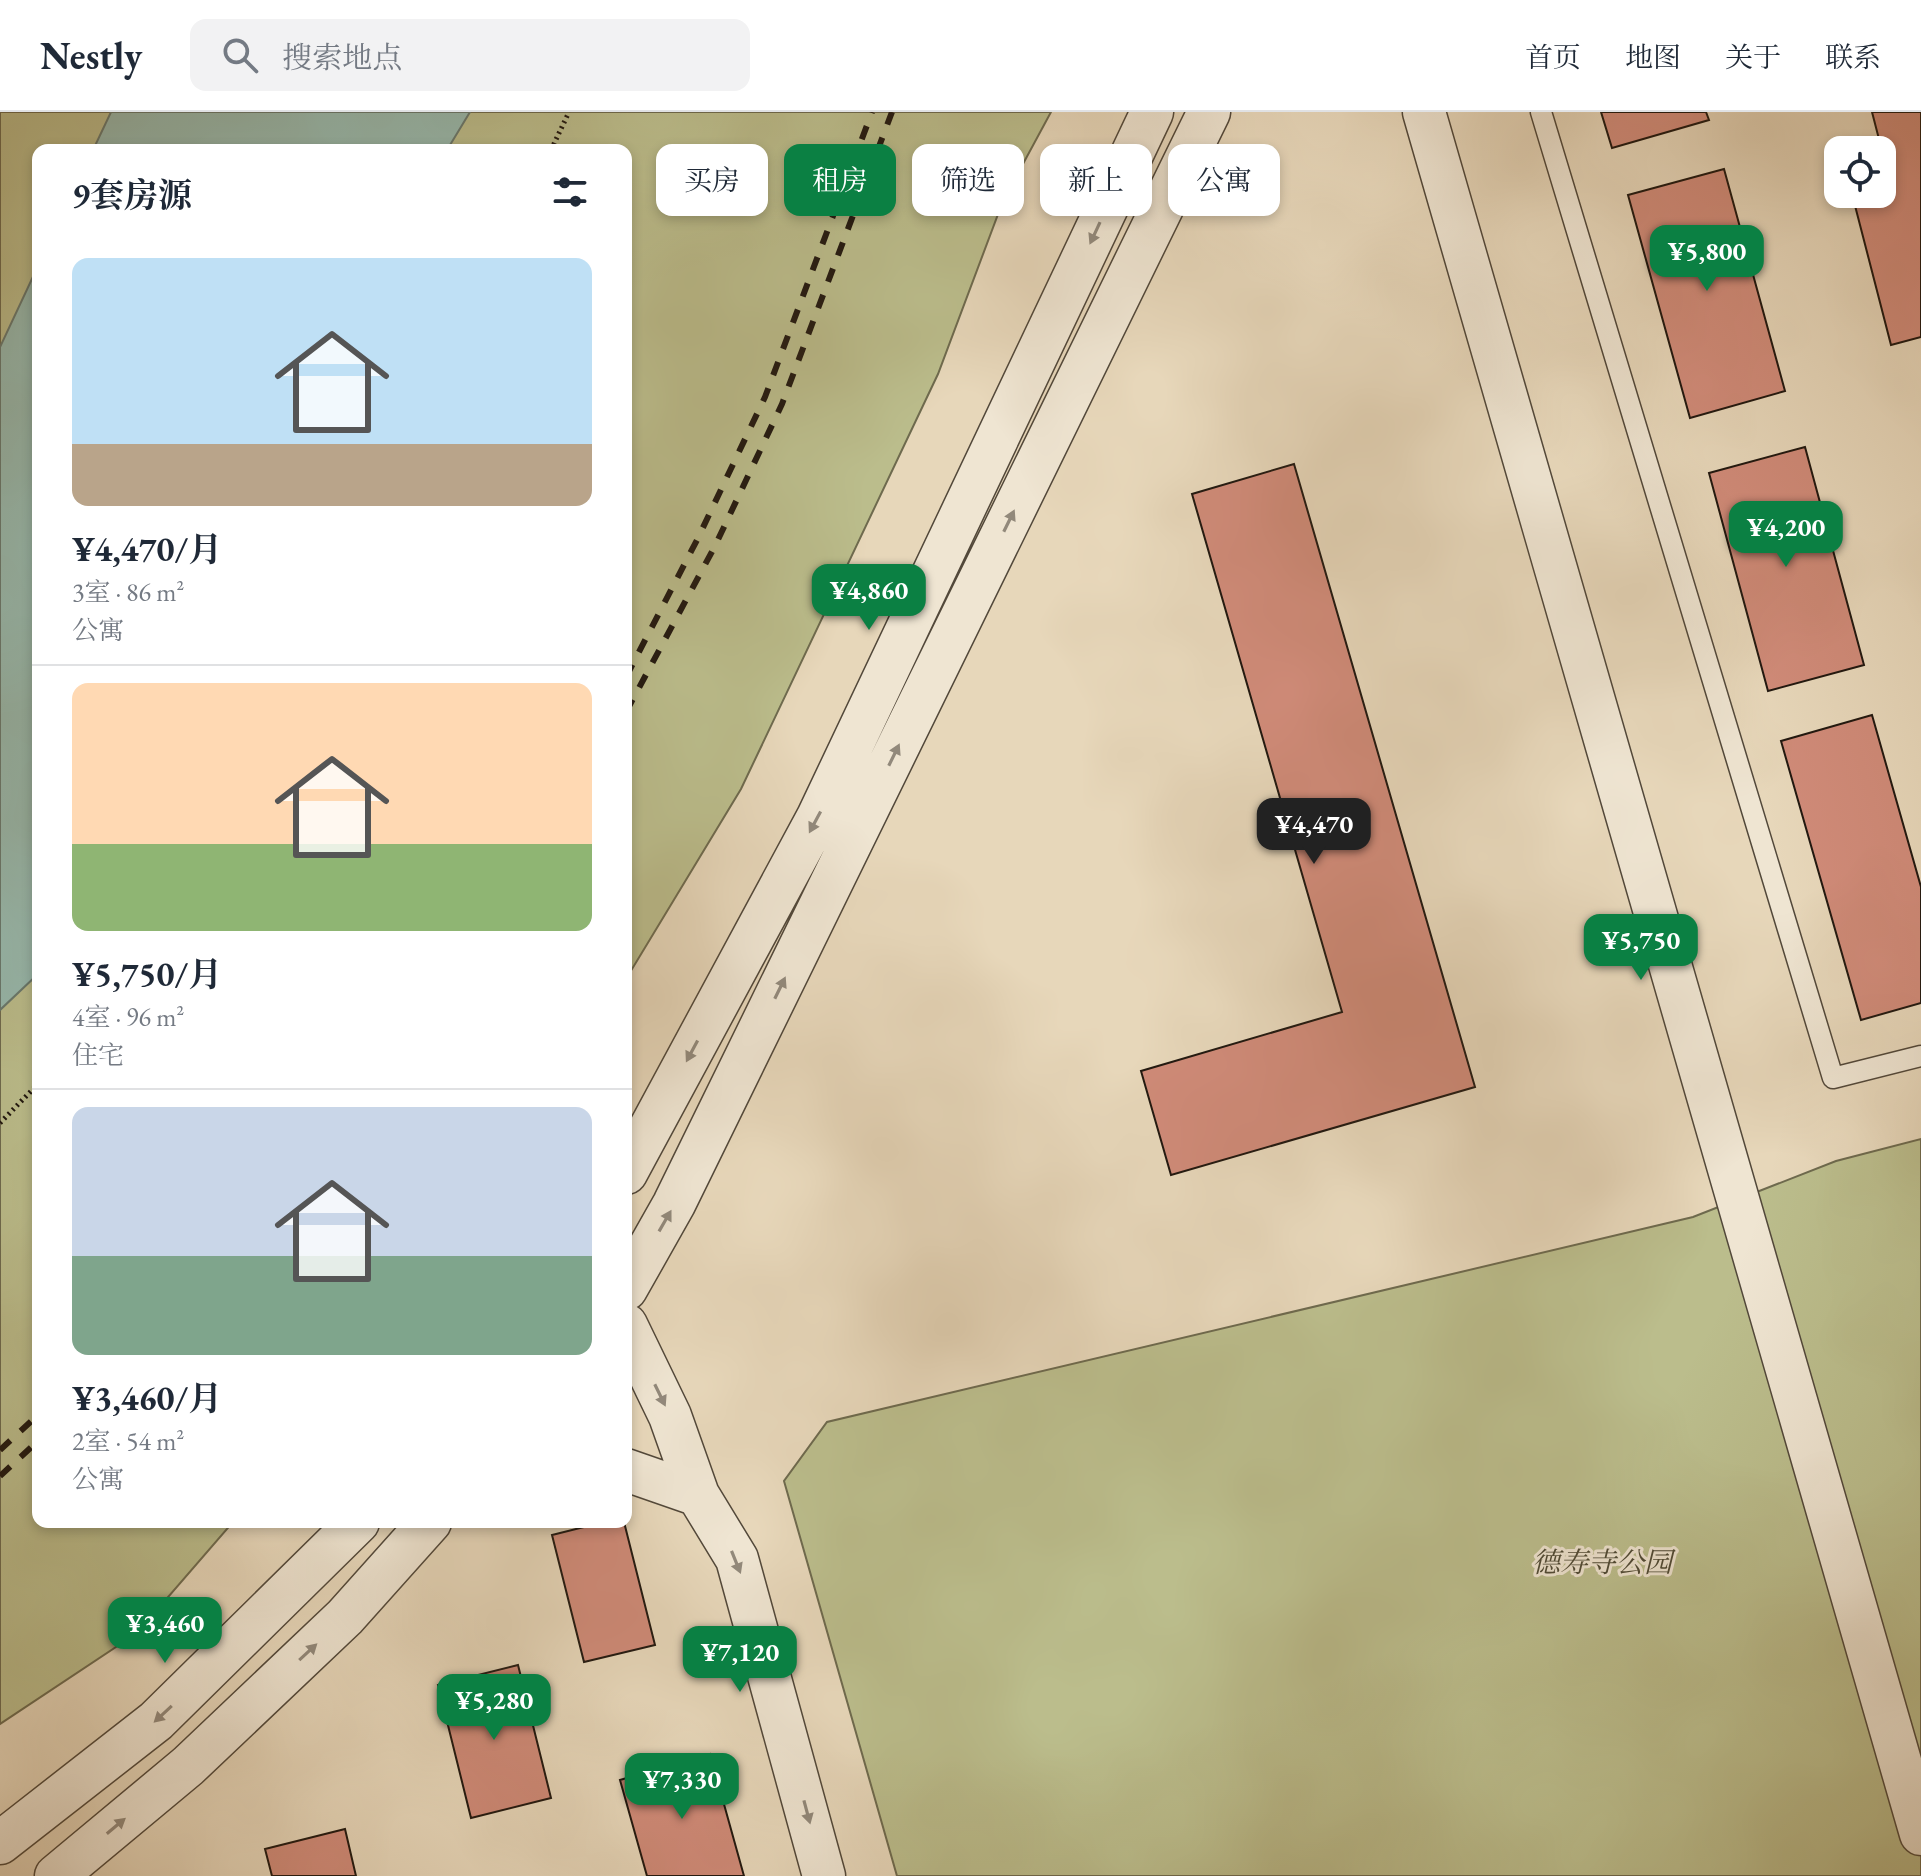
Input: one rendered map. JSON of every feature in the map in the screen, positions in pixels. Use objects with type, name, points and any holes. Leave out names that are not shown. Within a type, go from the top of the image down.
[{"type":"street","points":[[632,1162],[818,817],[1152,112]]},
{"type":"street","points":[[632,1278],[674,1204],[1209,112]]},
{"type":"street","points":[[1424,112],[1921,1834]]},
{"type":"street","points":[[632,1337],[670,1416],[698,1495],[737,1559],[824,1876]]},
{"type":"street","points":[[632,1472],[698,1495]]},
{"type":"street","points":[[0,1843],[156,1721],[352,1528]]},
{"type":"street","points":[[56,1876],[188,1766],[345,1617],[425,1528]]},
{"type":"lane","points":[[1541,112],[1833,1078],[1921,1056]]},
{"type":"path","points":[[554,144],[569,112]]},
{"type":"path","points":[[0,1123],[32,1090]]},
{"type":"green space","points":[[0,112],[1051,112],[1024,162],[1024,144],[912,144],[912,216],[997,216],[938,374],[741,789],[632,969],[632,144],[32,144],[32,1528],[228,1528],[137,1633],[0,1724]]},
{"type":"green space","name":"德寿寺公园","points":[[1921,1139],[1921,1876],[897,1876],[784,1481],[827,1422],[1693,1217],[1836,1161]]},
{"type":"water","points":[[111,112],[470,112],[451,144],[96,144]]},
{"type":"water","points":[[32,279],[32,980],[0,1010],[0,347]]},
{"type":"building","points":[[1601,112],[1706,112],[1709,120],[1612,148]]},
{"type":"building","points":[[1872,112],[1921,112],[1921,337],[1891,345],[1856,208],[1896,208],[1896,136],[1878,136]]},
{"type":"building","points":[[1724,169],[1785,391],[1690,418],[1628,195]]},
{"type":"building","points":[[1805,447],[1864,665],[1768,691],[1709,473]]},
{"type":"building","points":[[1294,464],[1475,1087],[1171,1175],[1141,1071],[1342,1012],[1192,494]]},
{"type":"building","points":[[1872,715],[1921,887],[1921,1003],[1861,1020],[1781,741]]},
{"type":"building","points":[[580,1528],[626,1528],[655,1645],[584,1662],[552,1535]]},
{"type":"building","points":[[518,1665],[551,1798],[471,1818],[438,1685]]},
{"type":"building","points":[[710,1754],[744,1876],[647,1876],[620,1780]]},
{"type":"building","points":[[345,1829],[356,1876],[272,1876],[265,1849]]},
{"type":"railway","points":[[632,665],[698,538],[765,397],[872,112]]},
{"type":"railway","points":[[632,701],[715,546],[782,404],[892,112]]},
{"type":"railway","points":[[0,1450],[32,1421]]},
{"type":"railway","points":[[0,1476],[32,1447]]}]
